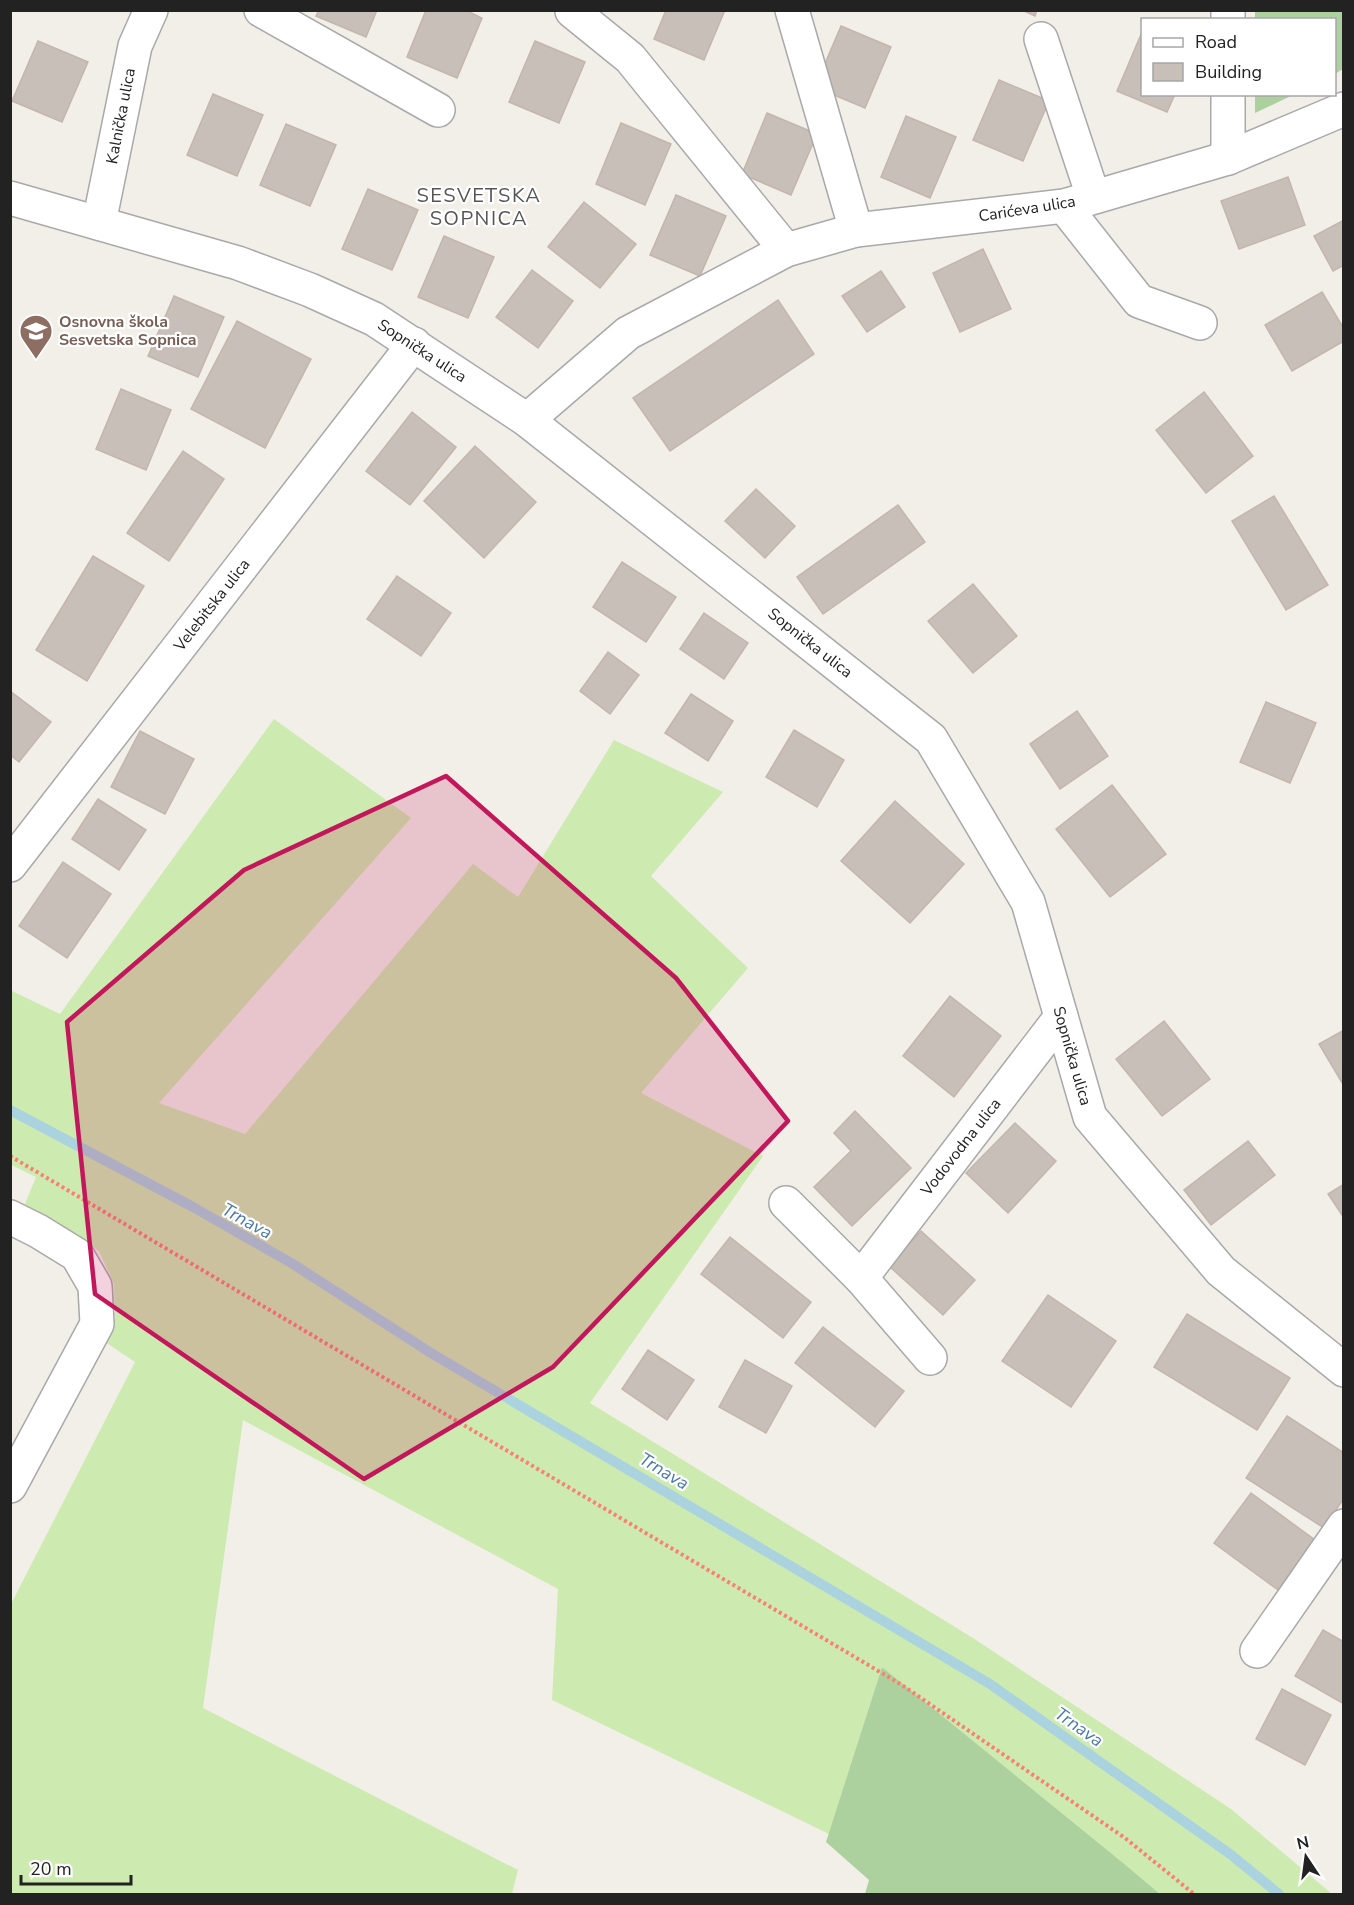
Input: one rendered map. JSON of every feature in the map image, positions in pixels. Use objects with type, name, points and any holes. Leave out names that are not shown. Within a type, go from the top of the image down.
[{"type":"street","name":"Kalnička ulica","points":[[99,223],[135,46],[151,10]]},
{"type":"street","points":[[261,10],[438,110]]},
{"type":"street","points":[[572,10],[630,58],[786,250]]},
{"type":"street","points":[[792,10],[856,230]]},
{"type":"street","points":[[1041,39],[1079,201],[1139,301],[1200,323]]},
{"type":"street","points":[[1228,96],[1228,158]]},
{"type":"street","name":"Carićeva ulica","points":[[527,420],[628,333],[786,250],[856,230],[1079,201],[1228,158],[1344,109]]},
{"type":"street","name":"Sopnička ulica","points":[[10,198],[238,263],[310,290],[374,319],[527,420],[931,739],[1028,903],[1090,1117],[1221,1270],[1344,1370]]},
{"type":"street","name":"Velebitska ulica","points":[[10,865],[414,344]]},
{"type":"street","name":"Vodovodna ulica","points":[[861,1278],[1061,1017]]},
{"type":"street","points":[[786,1203],[861,1278],[930,1358]]},
{"type":"street","points":[[10,1217],[77,1255],[95,1286],[97,1324],[10,1486]]},
{"type":"street","points":[[1257,1651],[1344,1526]]},
{"type":"path","points":[[10,1156],[902,1685],[1125,1838],[1194,1894]]},
{"type":"highlighted area","points":[[446,776],[676,978],[788,1121],[553,1367],[364,1479],[95,1294],[67,1022],[244,870]]},
{"type":"green space","points":[[1255,11],[1343,11],[1343,69],[1336,73],[1336,18],[1255,18]]},
{"type":"green space","points":[[1255,96],[1291,96],[1255,113]]},
{"type":"green space","points":[[274,719],[411,818],[159,1103],[245,1134],[473,864],[518,897],[614,740],[723,792],[651,876],[748,968],[641,1093],[763,1156],[590,1403],[973,1638],[1231,1809],[1332,1894],[1160,1894],[882,1667],[829,1834],[552,1700],[558,1589],[243,1420],[203,1708],[518,1870],[512,1894],[11,1894],[11,1604],[135,1362],[105,1342],[115,1318],[114,1284],[99,1251],[77,1234],[23,1209],[36,1177],[11,1165],[10,990],[60,1014]]},
{"type":"green space","points":[[882,1667],[1160,1894],[865,1894],[869,1880],[826,1842]]},
{"type":"building","points":[[319,10],[377,10],[366,37],[316,16]]},
{"type":"building","points":[[426,10],[465,10],[482,18],[457,78],[407,57]]},
{"type":"building","points":[[666,10],[725,10],[704,60],[654,39]]},
{"type":"building","points":[[1022,10],[1037,10],[1035,16]]},
{"type":"building","points":[[841,26],[891,47],[865,108],[815,87]]},
{"type":"building","points":[[1141,34],[1141,96],[1174,96],[1167,112],[1117,91]]},
{"type":"building","points":[[38,41],[88,62],[62,122],[12,101]]},
{"type":"building","points":[[535,41],[585,62],[559,123],[509,102]]},
{"type":"building","points":[[999,80],[1049,101],[1023,161],[973,140]]},
{"type":"building","points":[[213,94],[263,115],[237,176],[187,155]]},
{"type":"building","points":[[767,113],[817,134],[791,195],[742,174]]},
{"type":"building","points":[[906,116],[956,137],[930,198],[881,177]]},
{"type":"building","points":[[621,123],[671,144],[645,205],[596,184]]},
{"type":"building","points":[[286,124],[336,145],[310,206],[260,185]]},
{"type":"building","points":[[1288,177],[1305,225],[1239,249],[1221,201]]},
{"type":"building","points":[[368,189],[418,210],[392,270],[342,249]]},
{"type":"building","points":[[676,195],[726,216],[700,276],[650,255]]},
{"type":"building","points":[[584,202],[636,244],[600,288],[548,247]]},
{"type":"building","points":[[1344,220],[1344,265],[1333,271],[1314,236]]},
{"type":"building","points":[[444,236],[494,257],[468,318],[418,297]]},
{"type":"building","points":[[983,249],[1011,309],[960,332],[933,273]]},
{"type":"building","points":[[532,270],[573,301],[538,348],[496,317]]},
{"type":"building","points":[[881,271],[905,307],[867,332],[842,296]]},
{"type":"building","points":[[1322,292],[1344,329],[1344,341],[1292,371],[1265,325]]},
{"type":"building","points":[[174,296],[224,317],[198,377],[148,356]]},
{"type":"building","points":[[778,300],[814,354],[670,451],[633,398]]},
{"type":"building","points":[[237,321],[311,359],[265,448],[191,409]]},
{"type":"building","points":[[121,389],[171,410],[146,470],[96,449]]},
{"type":"building","points":[[1204,392],[1253,456],[1206,493],[1156,430]]},
{"type":"building","points":[[412,412],[456,447],[410,505],[366,471]]},
{"type":"building","points":[[475,446],[536,502],[484,558],[424,501]]},
{"type":"building","points":[[183,451],[224,479],[169,561],[127,533]]},
{"type":"building","points":[[756,489],[795,526],[765,558],[725,521]]},
{"type":"building","points":[[1274,496],[1328,585],[1286,610],[1232,521]]},
{"type":"building","points":[[898,505],[925,542],[823,614],[797,577]]},
{"type":"building","points":[[93,556],[144,586],[87,681],[36,650]]},
{"type":"building","points":[[622,562],[676,597],[646,642],[593,607]]},
{"type":"building","points":[[397,576],[451,613],[421,656],[367,619]]},
{"type":"building","points":[[973,584],[1017,636],[973,673],[928,621]]},
{"type":"building","points":[[704,613],[748,643],[724,679],[680,649]]},
{"type":"building","points":[[608,652],[639,675],[610,714],[580,691]]},
{"type":"building","points":[[10,691],[51,722],[19,762],[10,755]]},
{"type":"building","points":[[691,694],[733,721],[708,761],[665,733]]},
{"type":"building","points":[[1266,702],[1316,723],[1290,783],[1240,762]]},
{"type":"building","points":[[1077,711],[1108,756],[1060,789],[1030,744]]},
{"type":"building","points":[[794,730],[844,760],[817,807],[766,777]]},
{"type":"building","points":[[140,731],[194,759],[165,814],[111,787]]},
{"type":"building","points":[[1112,785],[1166,854],[1110,897],[1056,829]]},
{"type":"building","points":[[98,799],[146,830],[119,870],[72,839]]},
{"type":"building","points":[[895,801],[964,864],[910,923],[841,861]]},
{"type":"building","points":[[63,862],[111,894],[67,958],[19,926]]},
{"type":"building","points":[[950,996],[1001,1036],[954,1097],[903,1056]]},
{"type":"building","points":[[1164,1021],[1210,1079],[1162,1116],[1116,1059]]},
{"type":"building","points":[[1344,1030],[1344,1086],[1319,1044]]},
{"type":"building","points":[[855,1111],[911,1168],[852,1226],[814,1187],[851,1151],[834,1133]]},
{"type":"building","points":[[1015,1123],[1056,1161],[1008,1213],[966,1173]]},
{"type":"building","points":[[1248,1141],[1275,1175],[1211,1225],[1184,1190]]},
{"type":"building","points":[[1344,1184],[1344,1218],[1328,1194]]},
{"type":"building","points":[[921,1231],[975,1280],[943,1315],[889,1266]]},
{"type":"building","points":[[730,1237],[811,1302],[783,1338],[701,1274]]},
{"type":"building","points":[[1048,1295],[1116,1341],[1071,1407],[1002,1361]]},
{"type":"building","points":[[1187,1314],[1290,1378],[1257,1430],[1154,1367]]},
{"type":"building","points":[[823,1327],[904,1391],[875,1427],[795,1363]]},
{"type":"building","points":[[648,1350],[694,1380],[667,1420],[622,1389]]},
{"type":"building","points":[[745,1360],[792,1386],[766,1433],[719,1407]]},
{"type":"building","points":[[1287,1416],[1344,1453],[1344,1498],[1324,1528],[1246,1478]]},
{"type":"building","points":[[1251,1493],[1315,1540],[1278,1590],[1214,1543]]},
{"type":"building","points":[[1323,1630],[1344,1642],[1344,1704],[1295,1676]]},
{"type":"building","points":[[1282,1689],[1331,1715],[1305,1765],[1256,1739]]},
{"type":"waterway","name":"Trnava","points":[[10,1110],[193,1207],[293,1264],[431,1353],[990,1684],[1230,1854],[1279,1894]]},
{"type":"place","name":"Osnovna škola Sesvetska Sopnica","points":[[36,360]]},
{"type":"district","name":"SESVETSKA SOPNICA","points":[[479,206]]}]
